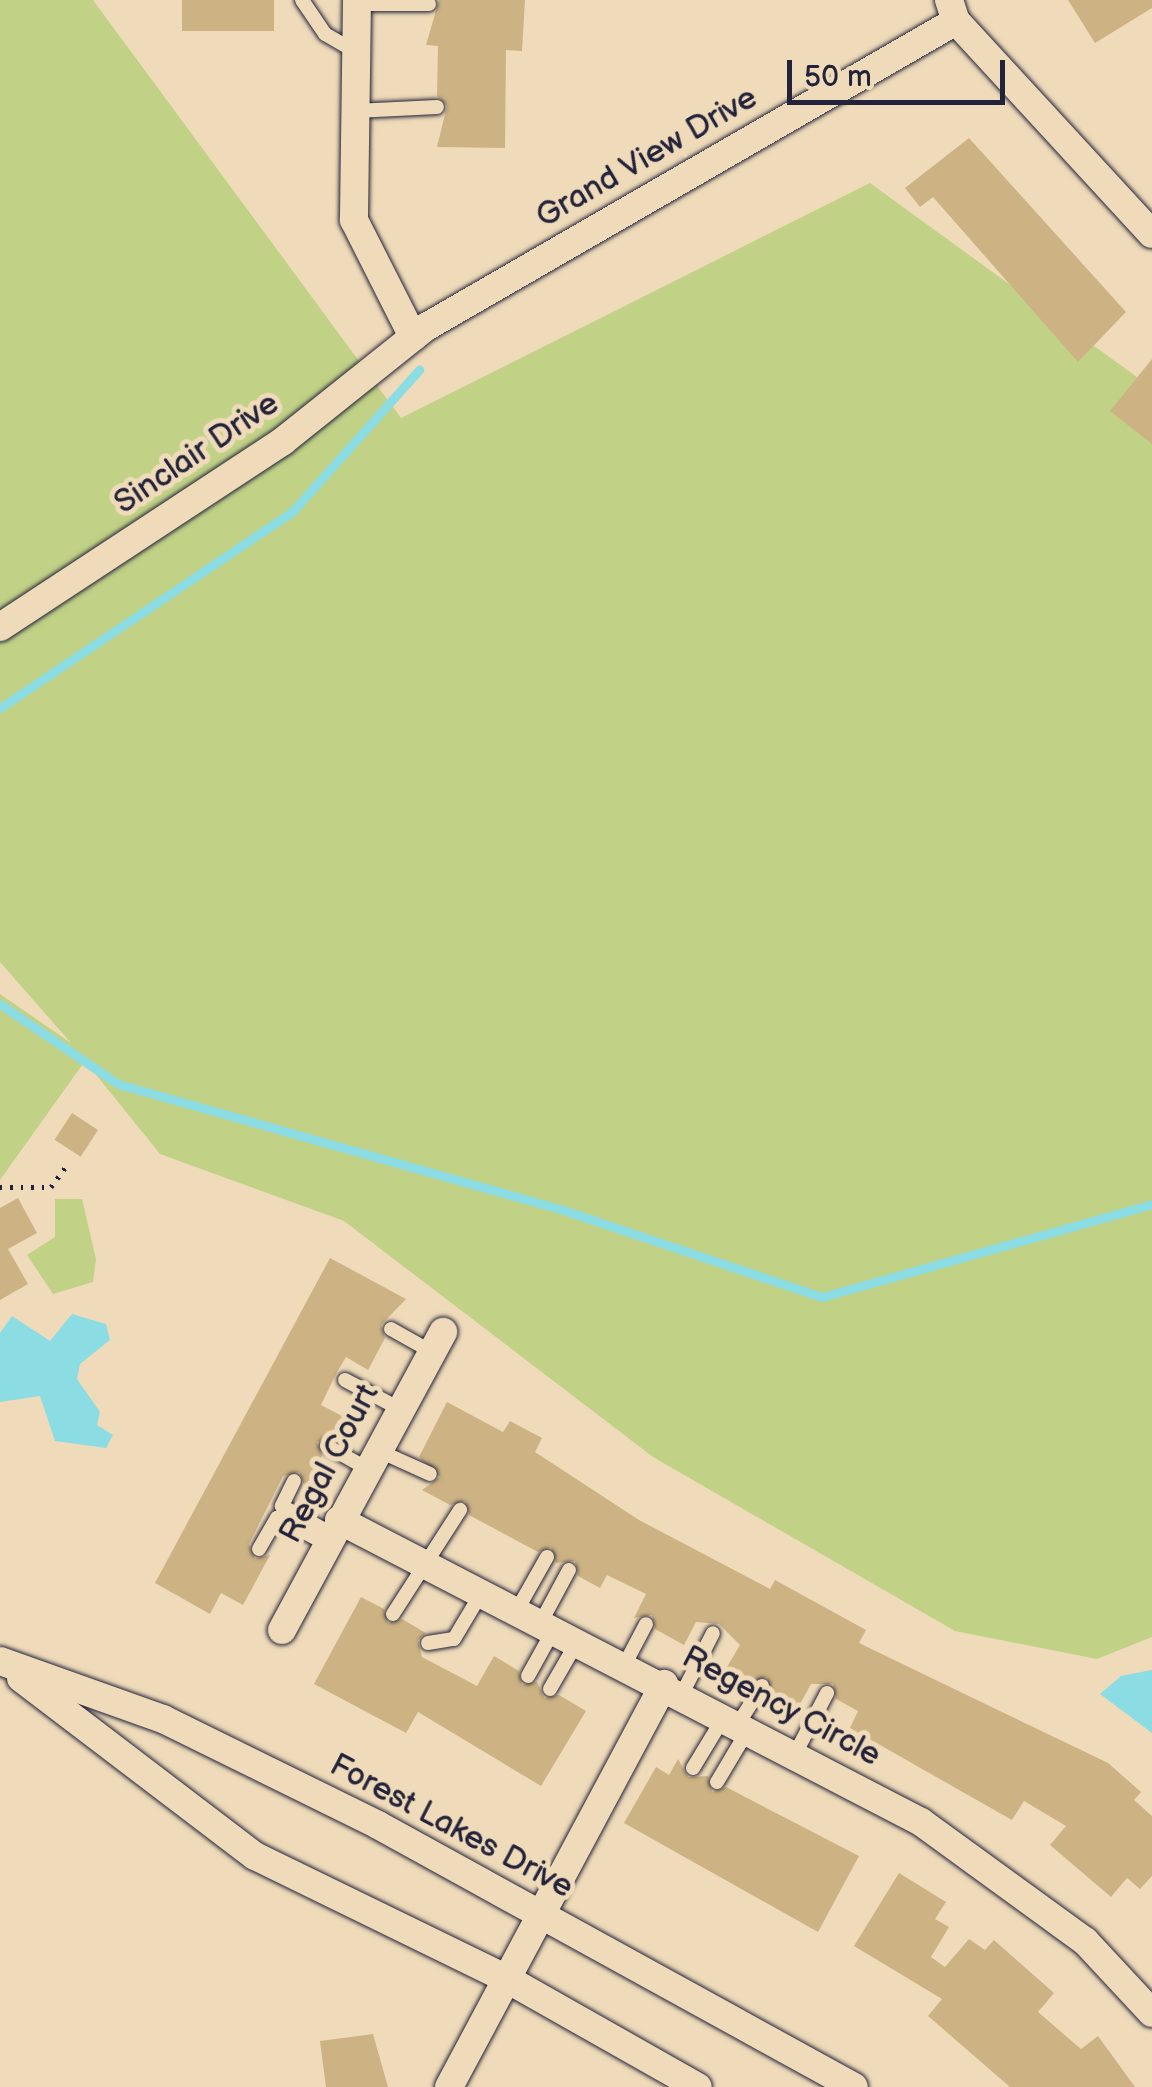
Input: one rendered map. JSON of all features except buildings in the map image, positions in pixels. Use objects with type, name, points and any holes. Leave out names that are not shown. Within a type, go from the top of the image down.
[{"type":"street","points":[[357,2],[354,220],[419,332]]},
{"type":"street","points":[[952,10],[1152,234]]},
{"type":"street","name":"Grand View Drive","points":[[419,332],[952,10]]},
{"type":"street","name":"Sinclair Drive","points":[[0,627],[284,440],[419,332]]},
{"type":"street","name":"Regal Court","points":[[282,1630],[398,1408],[438,1342]]},
{"type":"street","name":"Regency Circle","points":[[333,1533],[425,1564],[482,1592],[673,1689],[936,1832],[1084,1941],[1152,2014]]},
{"type":"street","name":"Forest Lakes Drive","points":[[0,1661],[163,1718],[542,1914],[854,2087]]},
{"type":"street","name":"Forest Lakes Drive","points":[[0,1661],[255,1856],[507,1979],[698,2087]]},
{"type":"street","points":[[450,2087],[542,1914],[673,1689]]},
{"type":"lane","points":[[302,0],[325,34],[354,51]]},
{"type":"lane","points":[[357,2],[429,4]]},
{"type":"lane","points":[[354,111],[437,107]]},
{"type":"lane","points":[[390,1329],[438,1342]]},
{"type":"lane","points":[[345,1380],[398,1408]]},
{"type":"lane","points":[[328,1446],[430,1474]]},
{"type":"lane","points":[[294,1482],[282,1506],[333,1533]]},
{"type":"lane","points":[[393,1614],[460,1510]]},
{"type":"lane","points":[[259,1550],[277,1518],[333,1533]]},
{"type":"lane","points":[[547,1557],[550,1689]]},
{"type":"lane","points":[[528,1676],[569,1570]]},
{"type":"lane","points":[[428,1643],[454,1638],[482,1592]]},
{"type":"lane","points":[[625,1664],[646,1624]]},
{"type":"lane","points":[[673,1689],[713,1633]]},
{"type":"lane","points":[[693,1768],[737,1723],[762,1686]]},
{"type":"lane","points":[[795,1754],[827,1694]]},
{"type":"lane","points":[[717,1782],[737,1723]]},
{"type":"path","points":[[0,1187],[51,1187],[67,1165]]},
{"type":"green space","points":[[0,0],[93,0],[401,418],[870,183],[1152,388],[1152,1637],[1097,1659],[955,1631],[653,1457],[344,1221],[160,1154],[85,1061],[0,1180],[0,994],[71,1043],[0,962]]},
{"type":"green space","points":[[55,1199],[82,1199],[96,1259],[93,1282],[53,1294],[27,1255],[55,1237]]},
{"type":"water","points":[[72,1314],[106,1324],[110,1340],[80,1364],[77,1379],[100,1412],[97,1425],[113,1435],[106,1448],[55,1441],[40,1396],[0,1402],[0,1333],[12,1316],[50,1341]]},
{"type":"water","points":[[1152,1670],[1152,1733],[1100,1694],[1121,1676]]},
{"type":"waterway","points":[[0,708],[292,512],[419,370]]},
{"type":"waterway","points":[[0,1004],[118,1084],[563,1210],[822,1297],[1152,1204]]}]
